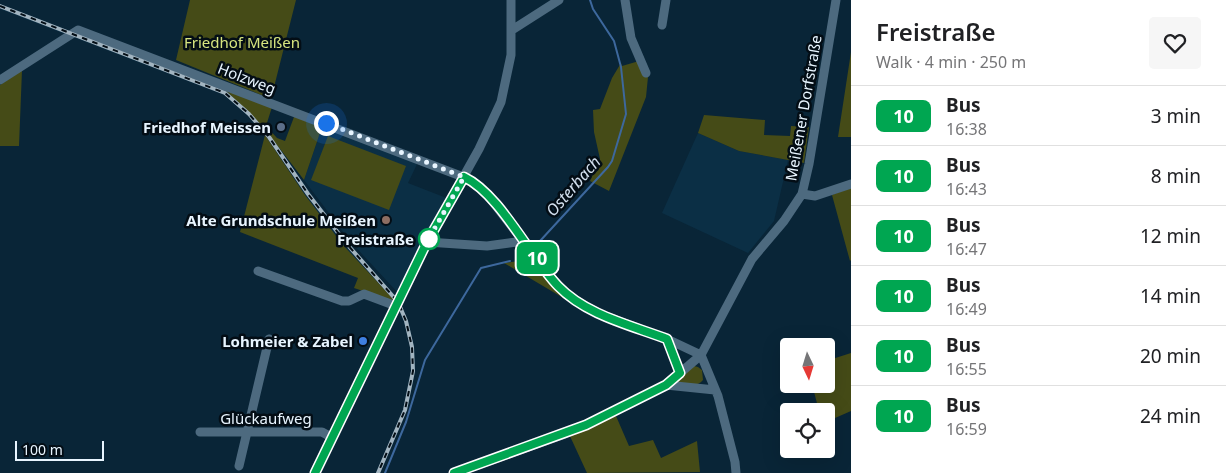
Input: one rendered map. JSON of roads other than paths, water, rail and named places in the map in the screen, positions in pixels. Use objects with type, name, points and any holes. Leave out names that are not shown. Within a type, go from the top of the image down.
[{"type":"street","points":[[315,473],[427,242],[464,177],[501,102],[509,70],[512,30],[511,0]]},
{"type":"street","points":[[512,30],[559,0]]},
{"type":"street","points":[[625,0],[631,38],[646,74]]},
{"type":"street","points":[[662,25],[666,0]]},
{"type":"street","name":"Meißener Dorfstraße","points":[[454,473],[579,428],[666,385],[701,355],[752,258],[784,222],[802,194],[836,0]]},
{"type":"street","name":"Holzweg","points":[[0,80],[78,30],[464,177]]},
{"type":"street","points":[[464,177],[486,193],[548,275],[570,296],[600,314],[667,339],[701,355],[715,390],[735,462],[736,473]]},
{"type":"street","points":[[802,194],[815,196],[851,184]]},
{"type":"street","points":[[427,242],[470,246],[524,241]]},
{"type":"street","points":[[258,271],[342,301],[349,301],[364,294],[396,306]]},
{"type":"street","points":[[239,466],[269,339]]},
{"type":"street","points":[[667,339],[680,373]]},
{"type":"street","points":[[666,385],[715,390]]},
{"type":"street","name":"Glückaufweg","points":[[200,432],[322,432],[331,437]]},
{"type":"waterway","name":"Osterbach","points":[[540,241],[608,167],[612,161],[626,114],[621,67],[614,41],[593,9],[590,0]]},
{"type":"waterway","name":"Osterbach","points":[[385,473],[406,422],[425,360],[481,268],[510,261]]},
{"type":"railway","points":[[0,6],[225,93],[249,114],[269,137],[308,194],[346,243],[398,302],[406,321],[412,347],[413,371],[405,410],[378,473]]},
{"type":"place","name":"Friedhof Meissen","points":[[281,127]]},
{"type":"place","name":"Alte Grundschule Meißen","points":[[386,220]]},
{"type":"place","name":"Freistraße","points":[[429,239]]},
{"type":"place","name":"Lohmeier & Zabel","points":[[363,341]]},
{"type":"park label","name":"Friedhof Meißen","points":[[242,42]]}]
